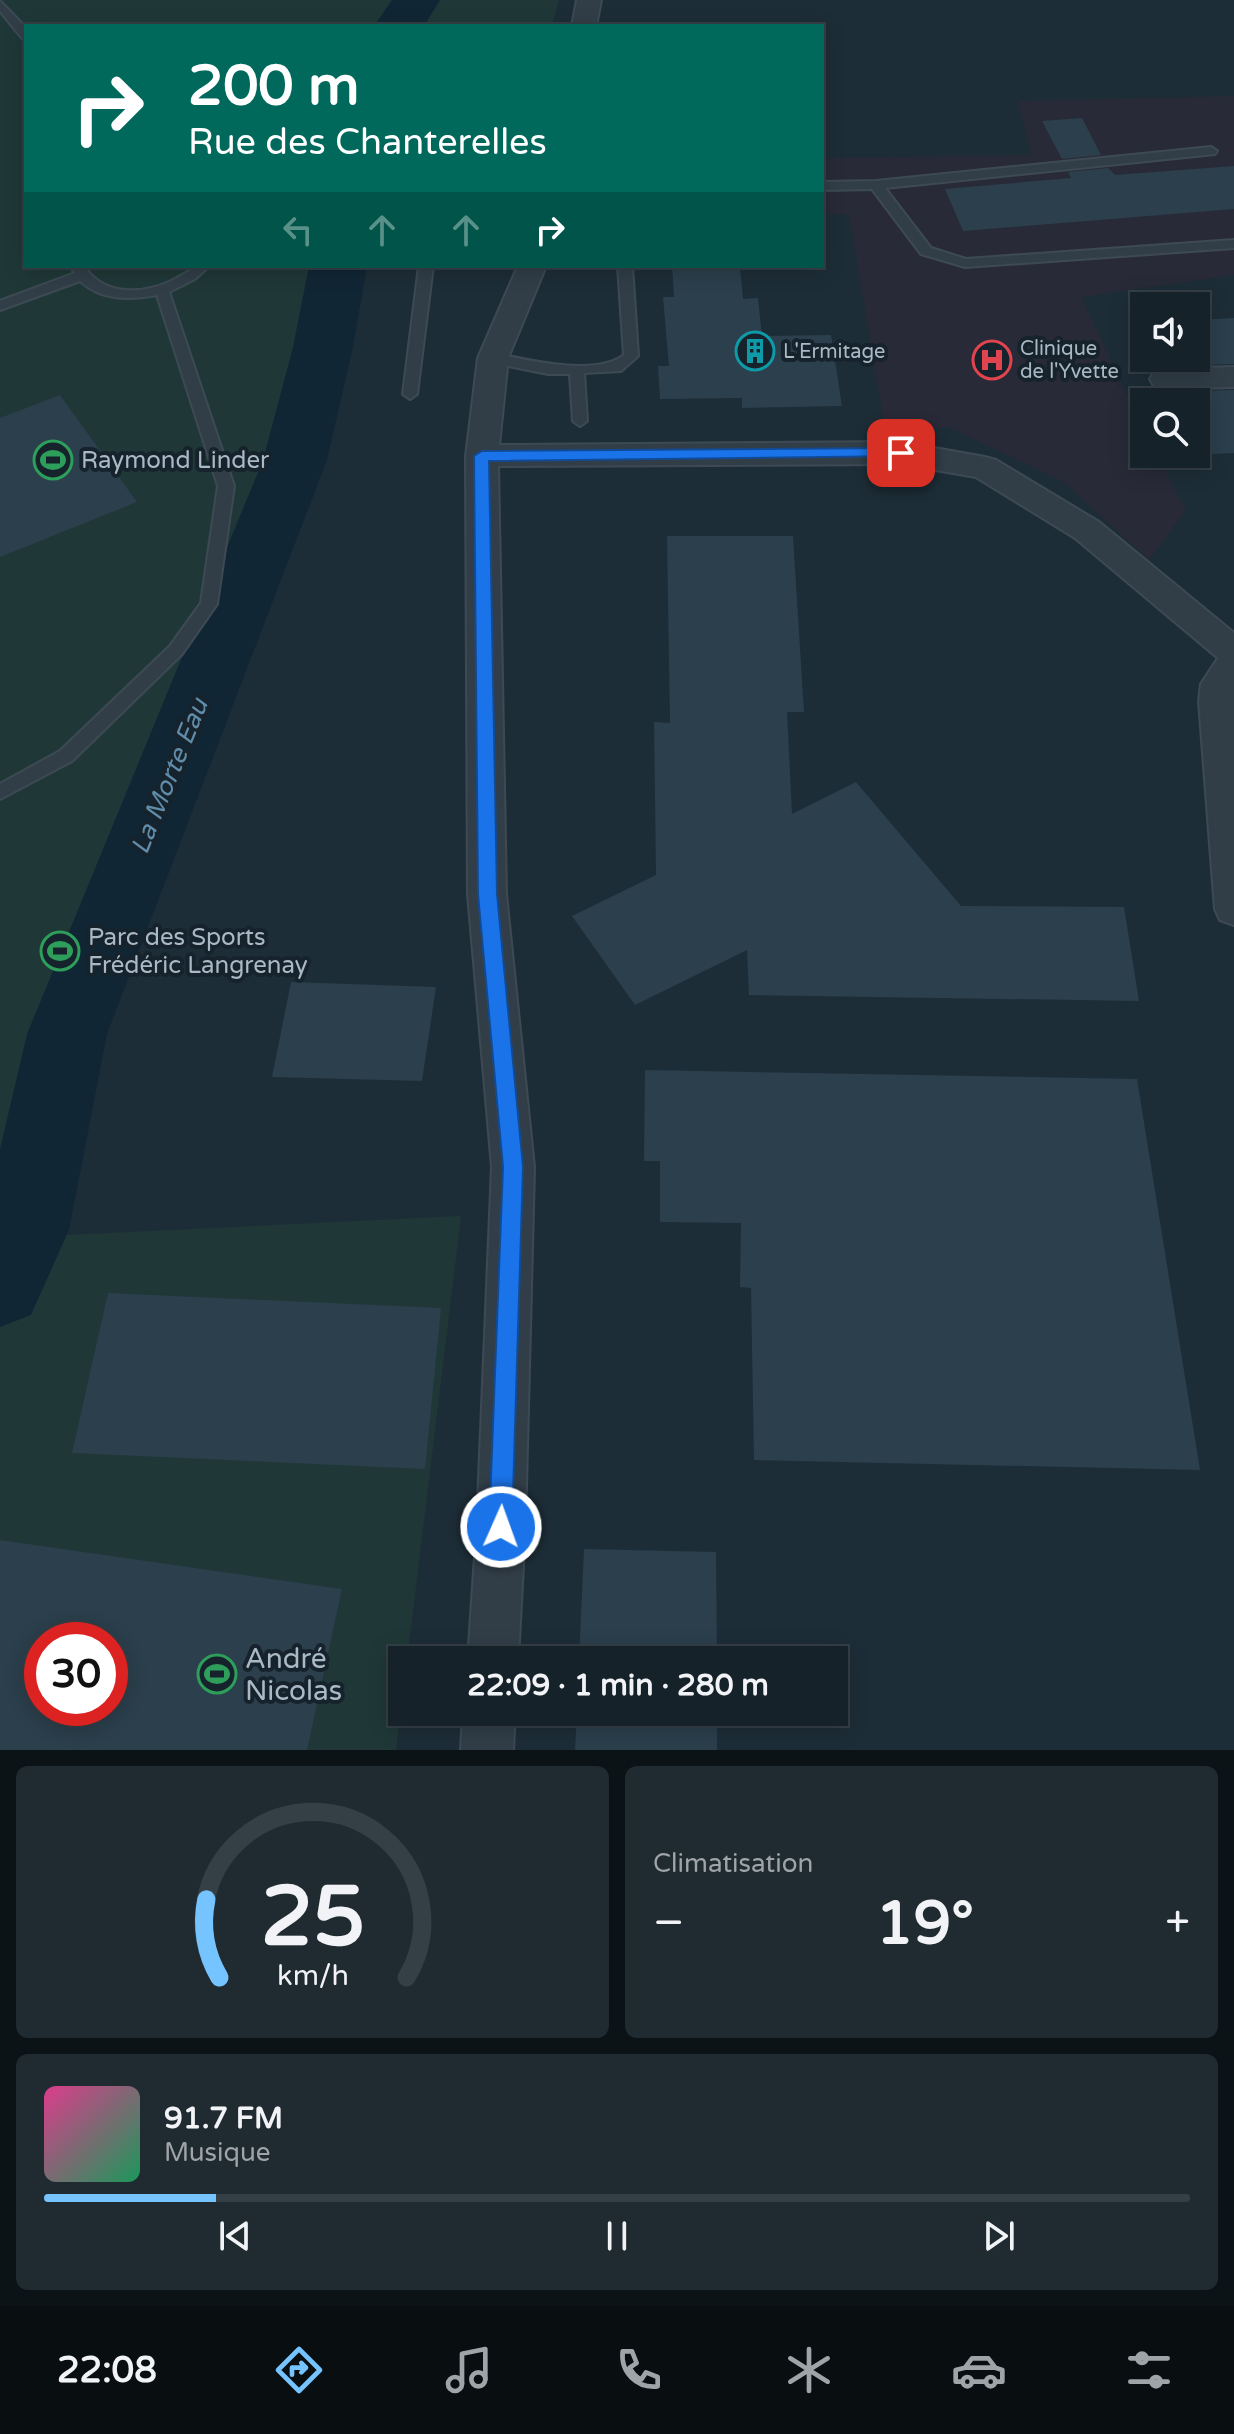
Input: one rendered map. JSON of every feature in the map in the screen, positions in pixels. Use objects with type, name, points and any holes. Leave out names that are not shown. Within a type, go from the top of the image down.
[{"type":"street","points":[[584,24],[589,0]]},
{"type":"street","points":[[494,1646],[513,1167],[487,894],[482,456],[493,358],[530,268]]},
{"type":"street","points":[[1165,379],[1234,377]]},
{"type":"street","points":[[482,456],[901,453],[985,468],[1087,530],[1234,652]]},
{"type":"street","points":[[1234,661],[1219,684],[1217,701],[1234,909]]},
{"type":"street","points":[[487,1750],[488,1726]]},
{"type":"lane","points":[[0,4],[24,33]]},
{"type":"lane","points":[[824,186],[876,185],[1211,151]]},
{"type":"lane","points":[[876,185],[926,251],[965,263],[1234,244]]},
{"type":"lane","points":[[0,306],[79,271],[95,287],[115,293],[138,294],[162,291],[194,275],[200,268]]},
{"type":"lane","points":[[410,394],[426,268]]},
{"type":"lane","points":[[493,358],[548,369],[616,368],[631,356],[625,268]]},
{"type":"lane","points":[[0,792],[66,756],[176,650],[209,604],[226,486],[162,291]]},
{"type":"lane","points":[[577,369],[580,421]]},
{"type":"shaded area","name":"Clinique de l'Yvette","points":[[1234,96],[1234,275],[1081,297],[1130,401],[1130,468],[1164,468],[1186,510],[1149,560],[1064,482],[949,427],[885,429],[849,214],[824,214],[824,158],[1032,155],[1018,101]]},
{"type":"green space","name":"Parc des Sports Frédéric Langrenay","points":[[0,0],[559,0],[553,24],[24,24],[24,268],[347,268],[307,465],[158,855],[80,1046],[47,1236],[461,1216],[409,1646],[388,1646],[388,1726],[399,1726],[396,1750],[0,1750]]},
{"type":"building","points":[[1082,118],[1101,155],[1062,159],[1042,121]]},
{"type":"building","points":[[1234,166],[1234,209],[963,231],[945,189],[1071,178],[1068,172],[1108,168],[1115,175]]},
{"type":"building","name":"L'Ermitage","points":[[672,268],[740,268],[743,299],[758,298],[762,336],[831,335],[842,406],[742,408],[742,398],[660,399],[658,366],[669,366],[663,297],[674,297]]},
{"type":"building","points":[[1234,318],[1234,364],[1210,365],[1210,319]]},
{"type":"building","points":[[1234,390],[1234,453],[1210,454],[1210,391]]},
{"type":"building","name":"Raymond Linder","points":[[60,395],[137,502],[0,557],[0,418]]},
{"type":"building","points":[[667,536],[793,536],[804,712],[787,712],[792,814],[856,782],[961,906],[1124,907],[1139,1001],[749,995],[747,950],[635,1005],[572,916],[656,875],[654,722],[670,723]]},
{"type":"building","points":[[291,982],[436,987],[422,1081],[272,1077]]},
{"type":"building","points":[[645,1070],[1137,1079],[1200,1470],[754,1460],[751,1288],[740,1287],[741,1223],[660,1222],[660,1161],[644,1161]]},
{"type":"building","points":[[108,1293],[441,1308],[425,1469],[72,1453]]},
{"type":"building","name":"André Nicolas","points":[[0,1540],[342,1589],[307,1750],[0,1750]]},
{"type":"building","points":[[584,1549],[716,1552],[717,1646],[580,1646]]},
{"type":"building","points":[[576,1726],[717,1726],[717,1750],[575,1750]]},
{"type":"waterway","name":"La Morte Eau","points":[[400,24],[416,0]]},
{"type":"waterway","name":"La Morte Eau","points":[[0,1285],[25,1230],[67,1034],[295,460],[323,347],[338,268]]},
{"type":"place","name":"L'Ermitage","points":[[755,351]]},
{"type":"place","name":"Clinique de l'Yvette","points":[[992,360]]},
{"type":"place","name":"Raymond Linder","points":[[53,460]]},
{"type":"place","name":"Parc des Sports Frédéric Langrenay","points":[[60,951]]},
{"type":"place","name":"André Nicolas","points":[[217,1674]]},
{"type":"route","points":[[501,1527],[513,1167],[487,894],[482,456],[901,453]]}]
